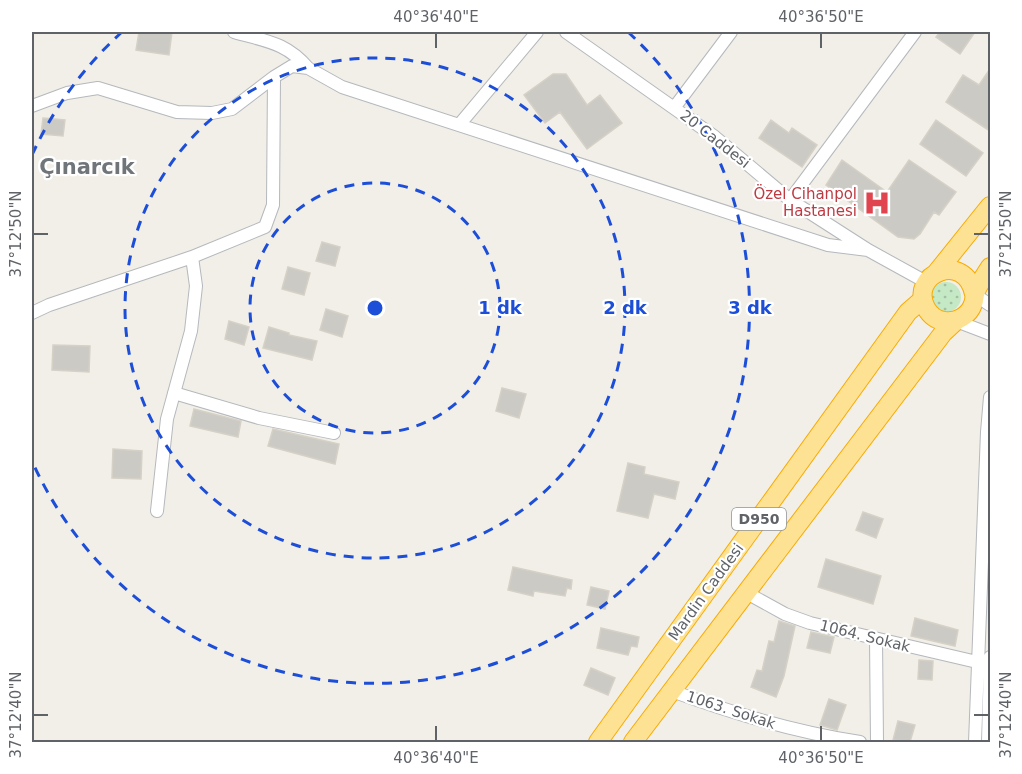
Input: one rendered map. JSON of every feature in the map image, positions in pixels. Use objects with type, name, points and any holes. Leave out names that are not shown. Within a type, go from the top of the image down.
[{"type":"highway","name":"Mardin Caddesi","points":[[598,742],[908,312],[990,206]]},
{"type":"highway","name":"Mardin Caddesi","points":[[633,742],[943,333],[970,310],[974,303],[974,294],[990,267]]},
{"type":"highway","points":[[956,321],[948,322],[934,318],[924,306],[928,285],[944,270],[958,272],[969,280],[974,294]]},
{"type":"street","points":[[234,32],[285,46],[308,68],[342,87],[828,245],[868,250]]},
{"type":"street","points":[[459,125],[537,32]]},
{"type":"street","name":"20 Caddesi","points":[[566,32],[579,35],[715,137],[790,200],[928,285]]},
{"type":"street","points":[[674,108],[731,32]]},
{"type":"street","points":[[790,200],[915,32]]},
{"type":"street","points":[[32,106],[66,93],[98,88],[177,112],[212,113],[232,109],[292,66],[308,68]]},
{"type":"street","points":[[32,313],[49,305],[192,257],[265,227],[273,205],[274,77]]},
{"type":"street","points":[[157,511],[167,419],[191,331],[196,286],[192,257]]},
{"type":"street","points":[[974,294],[990,305]]},
{"type":"street","points":[[956,321],[990,334]]},
{"type":"street","points":[[174,393],[259,418],[334,433]]},
{"type":"street","points":[[975,742],[990,397]]},
{"type":"street","name":"1064. Sokak","points":[[745,592],[785,614],[810,623],[977,662],[990,662]]},
{"type":"street","points":[[876,639],[877,742]]},
{"type":"street","points":[[988,742],[990,655]]},
{"type":"street","name":"1063. Sokak","points":[[672,691],[816,736],[860,742]]},
{"type":"green space","points":[[946,282],[957,286],[961,297],[957,308],[946,312],[935,308],[931,297],[935,286]]},
{"type":"building","points":[[139,32],[172,32],[169,55],[136,50]]},
{"type":"building","points":[[940,32],[975,32],[960,54],[936,37]]},
{"type":"building","points":[[990,69],[990,131],[946,102],[963,75],[979,85]]},
{"type":"building","points":[[553,74],[566,74],[587,105],[600,95],[622,123],[587,149],[560,112],[545,123],[524,95]]},
{"type":"building","points":[[43,118],[65,120],[63,136],[41,134]]},
{"type":"building","points":[[771,120],[789,133],[792,128],[817,145],[802,167],[759,138]]},
{"type":"building","points":[[936,120],[983,153],[966,176],[920,144]]},
{"type":"building","points":[[842,160],[887,192],[909,160],[956,192],[939,215],[934,212],[920,234],[914,239],[898,237],[826,185]]},
{"type":"building","points":[[322,242],[340,247],[335,266],[316,261]]},
{"type":"building","points":[[288,267],[310,273],[304,295],[282,289]]},
{"type":"building","points":[[326,309],[348,316],[342,337],[320,330]]},
{"type":"building","points":[[229,321],[249,327],[244,345],[225,339]]},
{"type":"building","points":[[269,327],[289,333],[289,335],[317,341],[312,360],[263,348]]},
{"type":"building","points":[[53,345],[90,346],[89,372],[52,370]]},
{"type":"building","points":[[502,388],[526,394],[519,418],[496,411]]},
{"type":"building","points":[[194,409],[241,421],[238,437],[190,426]]},
{"type":"building","points":[[273,429],[339,444],[335,464],[268,446]]},
{"type":"building","points":[[113,449],[142,451],[141,479],[112,478]]},
{"type":"building","points":[[628,463],[645,467],[644,474],[679,482],[675,499],[654,494],[648,518],[617,511]]},
{"type":"building","points":[[863,512],[883,519],[876,538],[856,530]]},
{"type":"building","points":[[826,559],[881,576],[873,604],[818,587]]},
{"type":"building","points":[[513,567],[572,580],[571,589],[567,588],[565,596],[534,591],[533,596],[508,590]]},
{"type":"building","points":[[591,587],[609,591],[605,609],[587,605]]},
{"type":"building","points":[[915,618],[958,630],[955,646],[911,636]]},
{"type":"building","points":[[779,621],[795,626],[784,676],[776,697],[751,687],[757,670],[762,671],[769,641],[774,642]]},
{"type":"building","points":[[601,628],[639,637],[637,647],[631,646],[628,655],[597,648]]},
{"type":"building","points":[[811,632],[834,637],[830,653],[807,648]]},
{"type":"building","points":[[919,660],[933,661],[932,680],[918,679]]},
{"type":"building","points":[[591,668],[615,678],[608,695],[584,685]]},
{"type":"building","points":[[829,699],[846,705],[837,730],[820,725]]},
{"type":"building","points":[[898,721],[915,725],[910,742],[893,740]]},
{"type":"place","name":"Özel Cihanpol Hastanesi","points":[[877,203]]},
{"type":"district","name":"Çınarcık","points":[[87,167]]}]
